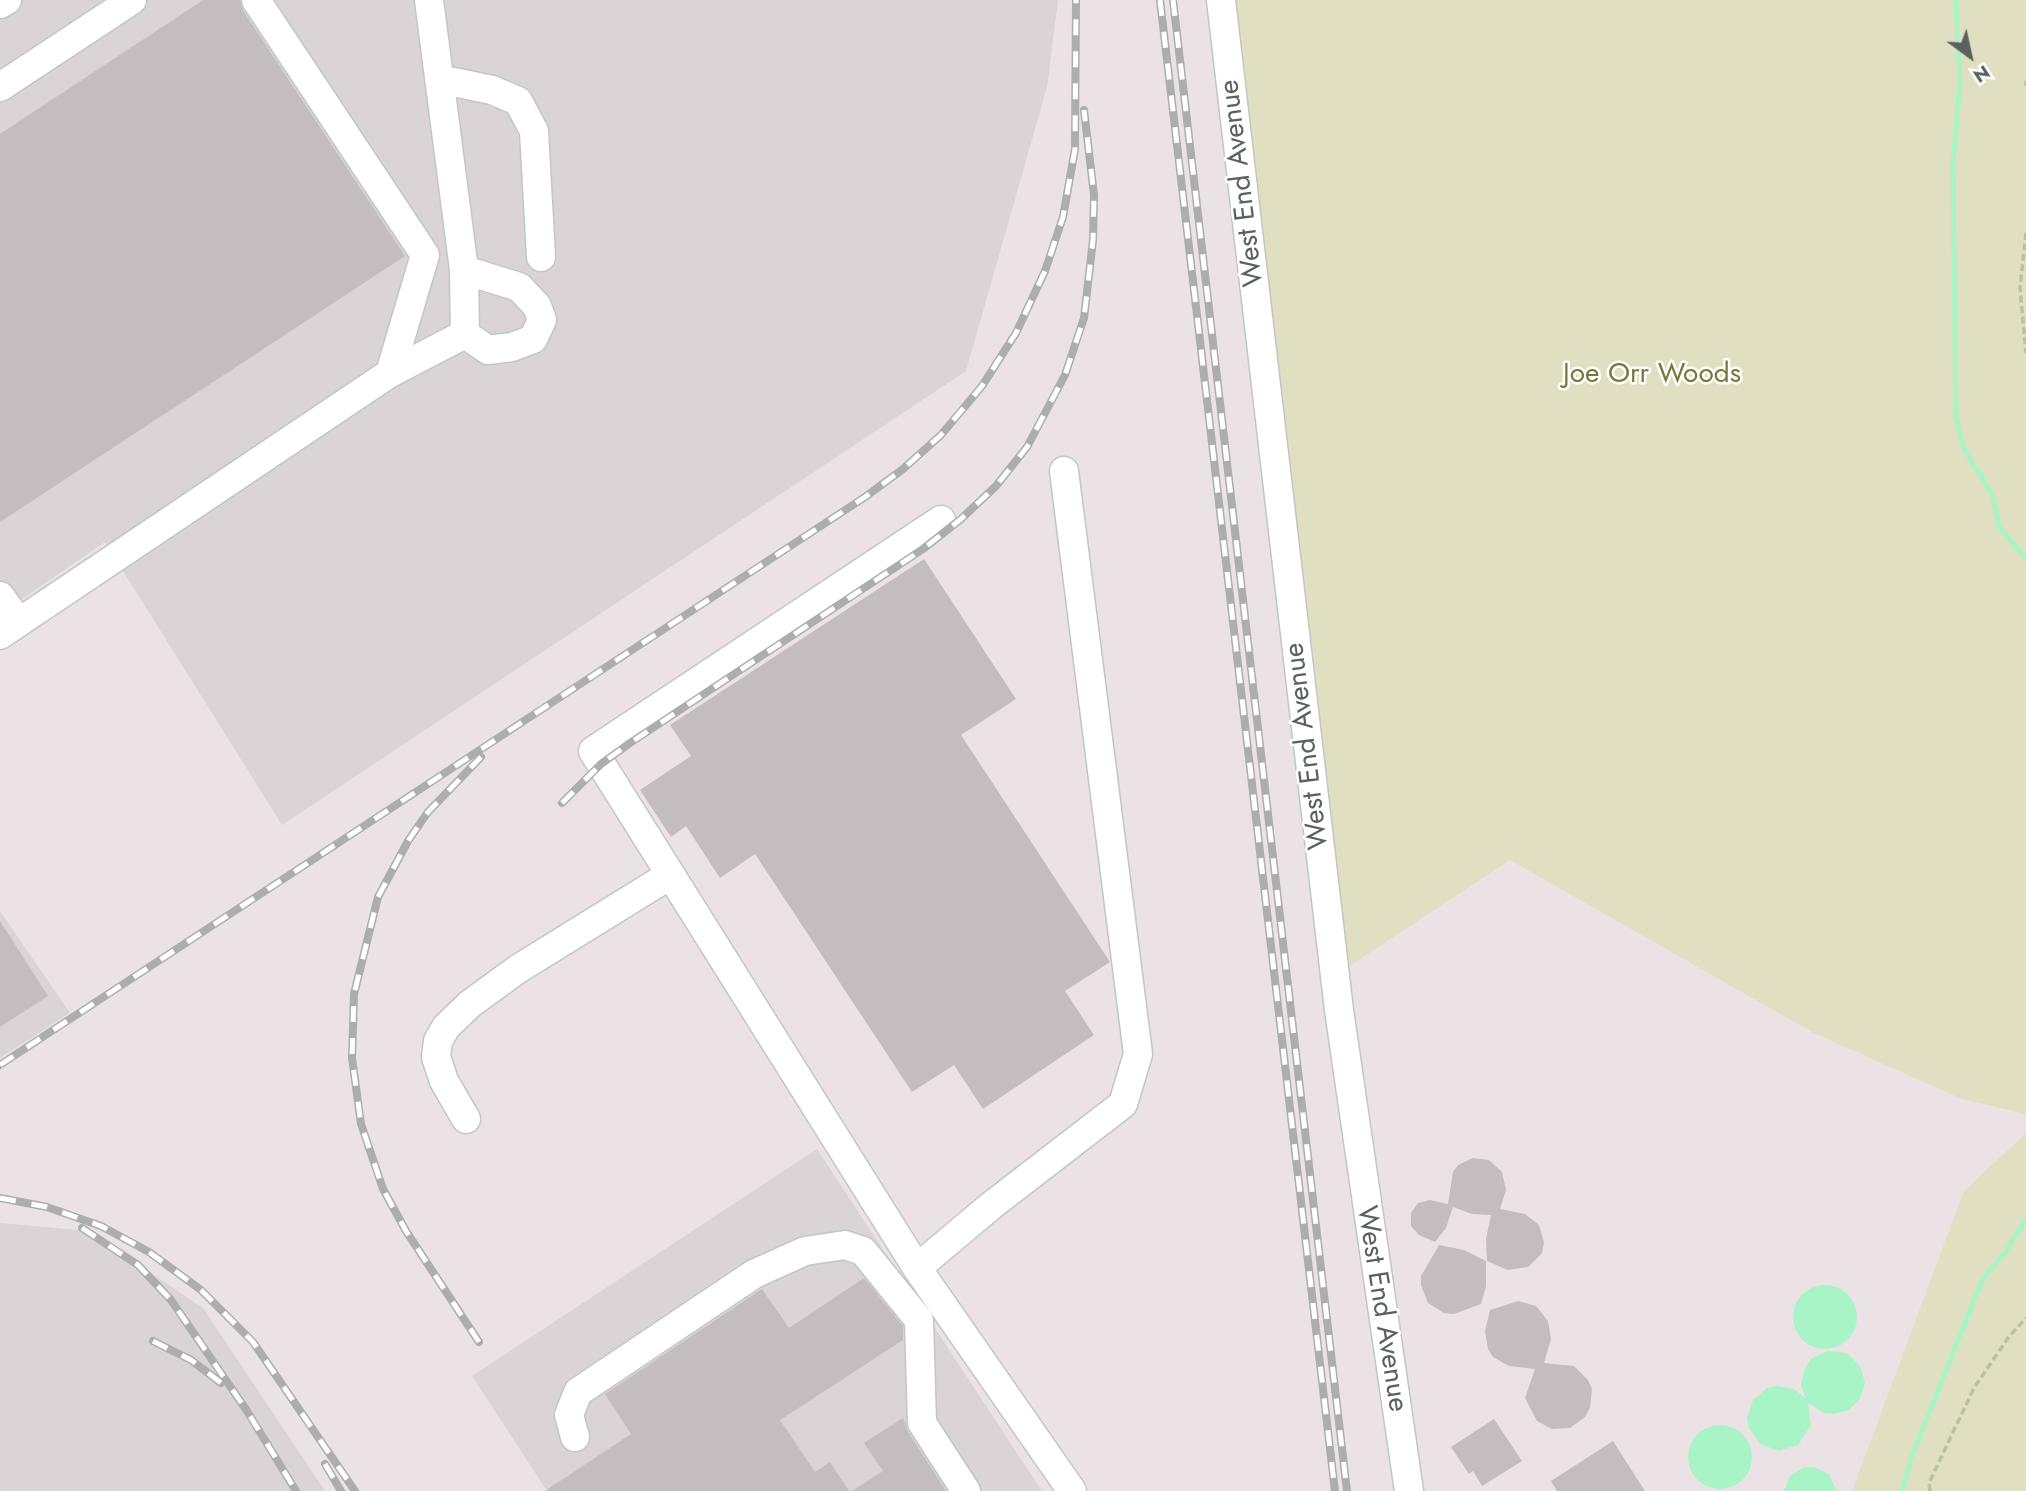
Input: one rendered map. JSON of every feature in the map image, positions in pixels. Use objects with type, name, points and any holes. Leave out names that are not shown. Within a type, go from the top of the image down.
[{"type":"street","points":[[0,4],[6,0]]},
{"type":"street","points":[[0,87],[132,0]]},
{"type":"street","points":[[256,0],[425,255],[390,373]]},
{"type":"street","points":[[429,0],[464,270],[465,334]]},
{"type":"street","name":"West End Avenue","points":[[1221,0],[1339,1010],[1409,1491]]},
{"type":"street","points":[[439,79],[492,90],[518,101],[534,131],[541,257]]},
{"type":"street","points":[[464,270],[519,287],[537,306],[542,320],[533,339],[512,346],[488,350],[465,334]]},
{"type":"street","points":[[0,596],[10,628],[390,373],[465,334]]},
{"type":"street","points":[[917,1268],[992,1205],[1124,1104],[1138,1054],[1064,471]]},
{"type":"street","points":[[941,520],[593,751],[917,1268],[1072,1491]]},
{"type":"street","points":[[466,1119],[444,1081],[436,1057],[438,1041],[446,1027],[470,1004],[518,969],[670,875]]},
{"type":"street","points":[[575,1437],[569,1415],[578,1392],[754,1274],[805,1251],[845,1245],[863,1251],[919,1320],[922,1423],[966,1491]]},
{"type":"path","points":[[2026,233],[2020,288],[2026,353]]},
{"type":"path","points":[[1930,1491],[1929,1483],[1974,1388],[2008,1338],[2026,1318]]},
{"type":"shaded area","points":[[0,0],[1058,0],[1047,87],[966,371],[282,825],[105,542],[0,614]]},
{"type":"shaded area","points":[[0,911],[70,1013],[0,1058]]},
{"type":"shaded area","points":[[817,1149],[1042,1491],[547,1491],[472,1376]]},
{"type":"shaded area","points":[[0,1223],[89,1231],[203,1308],[325,1491],[0,1491]]},
{"type":"shaded area","points":[[1825,1285],[1848,1294],[1857,1317],[1848,1340],[1825,1349],[1802,1340],[1793,1317],[1802,1294]]},
{"type":"shaded area","points":[[1828,1351],[1847,1353],[1860,1366],[1865,1383],[1860,1399],[1849,1410],[1834,1414],[1824,1413],[1808,1403],[1811,1425],[1798,1445],[1779,1451],[1760,1444],[1749,1428],[1747,1418],[1753,1400],[1767,1388],[1776,1386],[1794,1389],[1806,1399],[1801,1385],[1806,1366],[1812,1358]]},
{"type":"shaded area","points":[[1720,1425],[1738,1431],[1746,1439],[1752,1457],[1746,1475],[1738,1483],[1720,1489],[1702,1483],[1694,1475],[1688,1457],[1694,1439],[1702,1431]]},
{"type":"shaded area","points":[[1805,1467],[1814,1467],[1829,1474],[1837,1491],[1784,1491],[1790,1476]]},
{"type":"green space","name":"Joe Orr Woods","points":[[1233,0],[2026,0],[2026,1114],[1962,1099],[1812,1032],[1510,860],[1345,969]]},
{"type":"green space","points":[[2026,1133],[2026,1491],[1852,1491],[1964,1191]]},
{"type":"building","points":[[203,0],[240,0],[242,9],[405,256],[0,522],[0,134]]},
{"type":"building","points":[[924,559],[1016,699],[961,735],[1110,962],[1065,991],[1094,1035],[983,1109],[954,1065],[912,1092],[755,854],[720,878],[686,826],[671,837],[640,790],[691,756],[670,725]]},
{"type":"building","points":[[0,921],[48,996],[0,1027]]},
{"type":"building","points":[[1473,1158],[1489,1160],[1502,1172],[1506,1190],[1500,1209],[1525,1214],[1539,1225],[1544,1243],[1542,1253],[1528,1267],[1508,1270],[1487,1261],[1486,1239],[1491,1215],[1472,1214],[1453,1207],[1446,1228],[1435,1242],[1419,1235],[1411,1226],[1411,1213],[1418,1203],[1430,1200],[1448,1204],[1453,1172],[1458,1165]]},
{"type":"building","points":[[1439,1245],[1464,1250],[1486,1261],[1486,1286],[1481,1304],[1454,1314],[1444,1313],[1428,1303],[1421,1285],[1421,1276]]},
{"type":"building","points":[[864,1278],[903,1326],[903,1340],[780,1420],[815,1472],[830,1462],[849,1491],[545,1491],[631,1434],[605,1394],[762,1289],[789,1328]]},
{"type":"building","points":[[1518,1301],[1536,1306],[1548,1321],[1551,1339],[1544,1363],[1574,1366],[1588,1380],[1592,1389],[1590,1408],[1585,1417],[1570,1428],[1552,1429],[1537,1421],[1525,1398],[1535,1369],[1509,1366],[1493,1357],[1488,1349],[1485,1331],[1490,1310]]},
{"type":"building","points":[[903,1418],[908,1432],[946,1491],[852,1491],[883,1471],[864,1443]]},
{"type":"building","points":[[1494,1419],[1522,1461],[1482,1486],[1473,1471],[1469,1474],[1451,1447]]},
{"type":"building","points":[[1613,1441],[1645,1491],[1557,1491],[1551,1481]]},
{"type":"waterway","points":[[1956,0],[1960,81],[1953,165],[1956,417],[1963,447],[1993,496],[1999,526],[2026,559]]},
{"type":"waterway","points":[[1902,1491],[1912,1456],[1982,1280],[2007,1250],[2026,1219]]},
{"type":"railway","points":[[0,1065],[865,497],[903,469],[941,435],[982,386],[1016,333],[1045,271],[1063,217],[1075,149],[1076,0]]},
{"type":"railway","points":[[1160,0],[1335,1491]]},
{"type":"railway","points":[[1173,0],[1347,1491]]},
{"type":"railway","points":[[562,803],[601,764],[630,743],[923,549],[961,519],[996,486],[1027,447],[1065,375],[1084,318],[1093,240],[1094,195],[1084,110]]},
{"type":"railway","points":[[479,1342],[406,1231],[383,1189],[361,1124],[352,1058],[354,994],[378,897],[408,841],[428,812],[481,757]]},
{"type":"railway","points":[[0,1198],[47,1207],[101,1226],[149,1252],[201,1290],[253,1342],[355,1491]]},
{"type":"railway","points":[[82,1228],[138,1265],[171,1300],[247,1411],[296,1491]]},
{"type":"railway","points":[[153,1341],[191,1360],[221,1383]]},
{"type":"railway","points":[[325,1464],[341,1491]]}]
